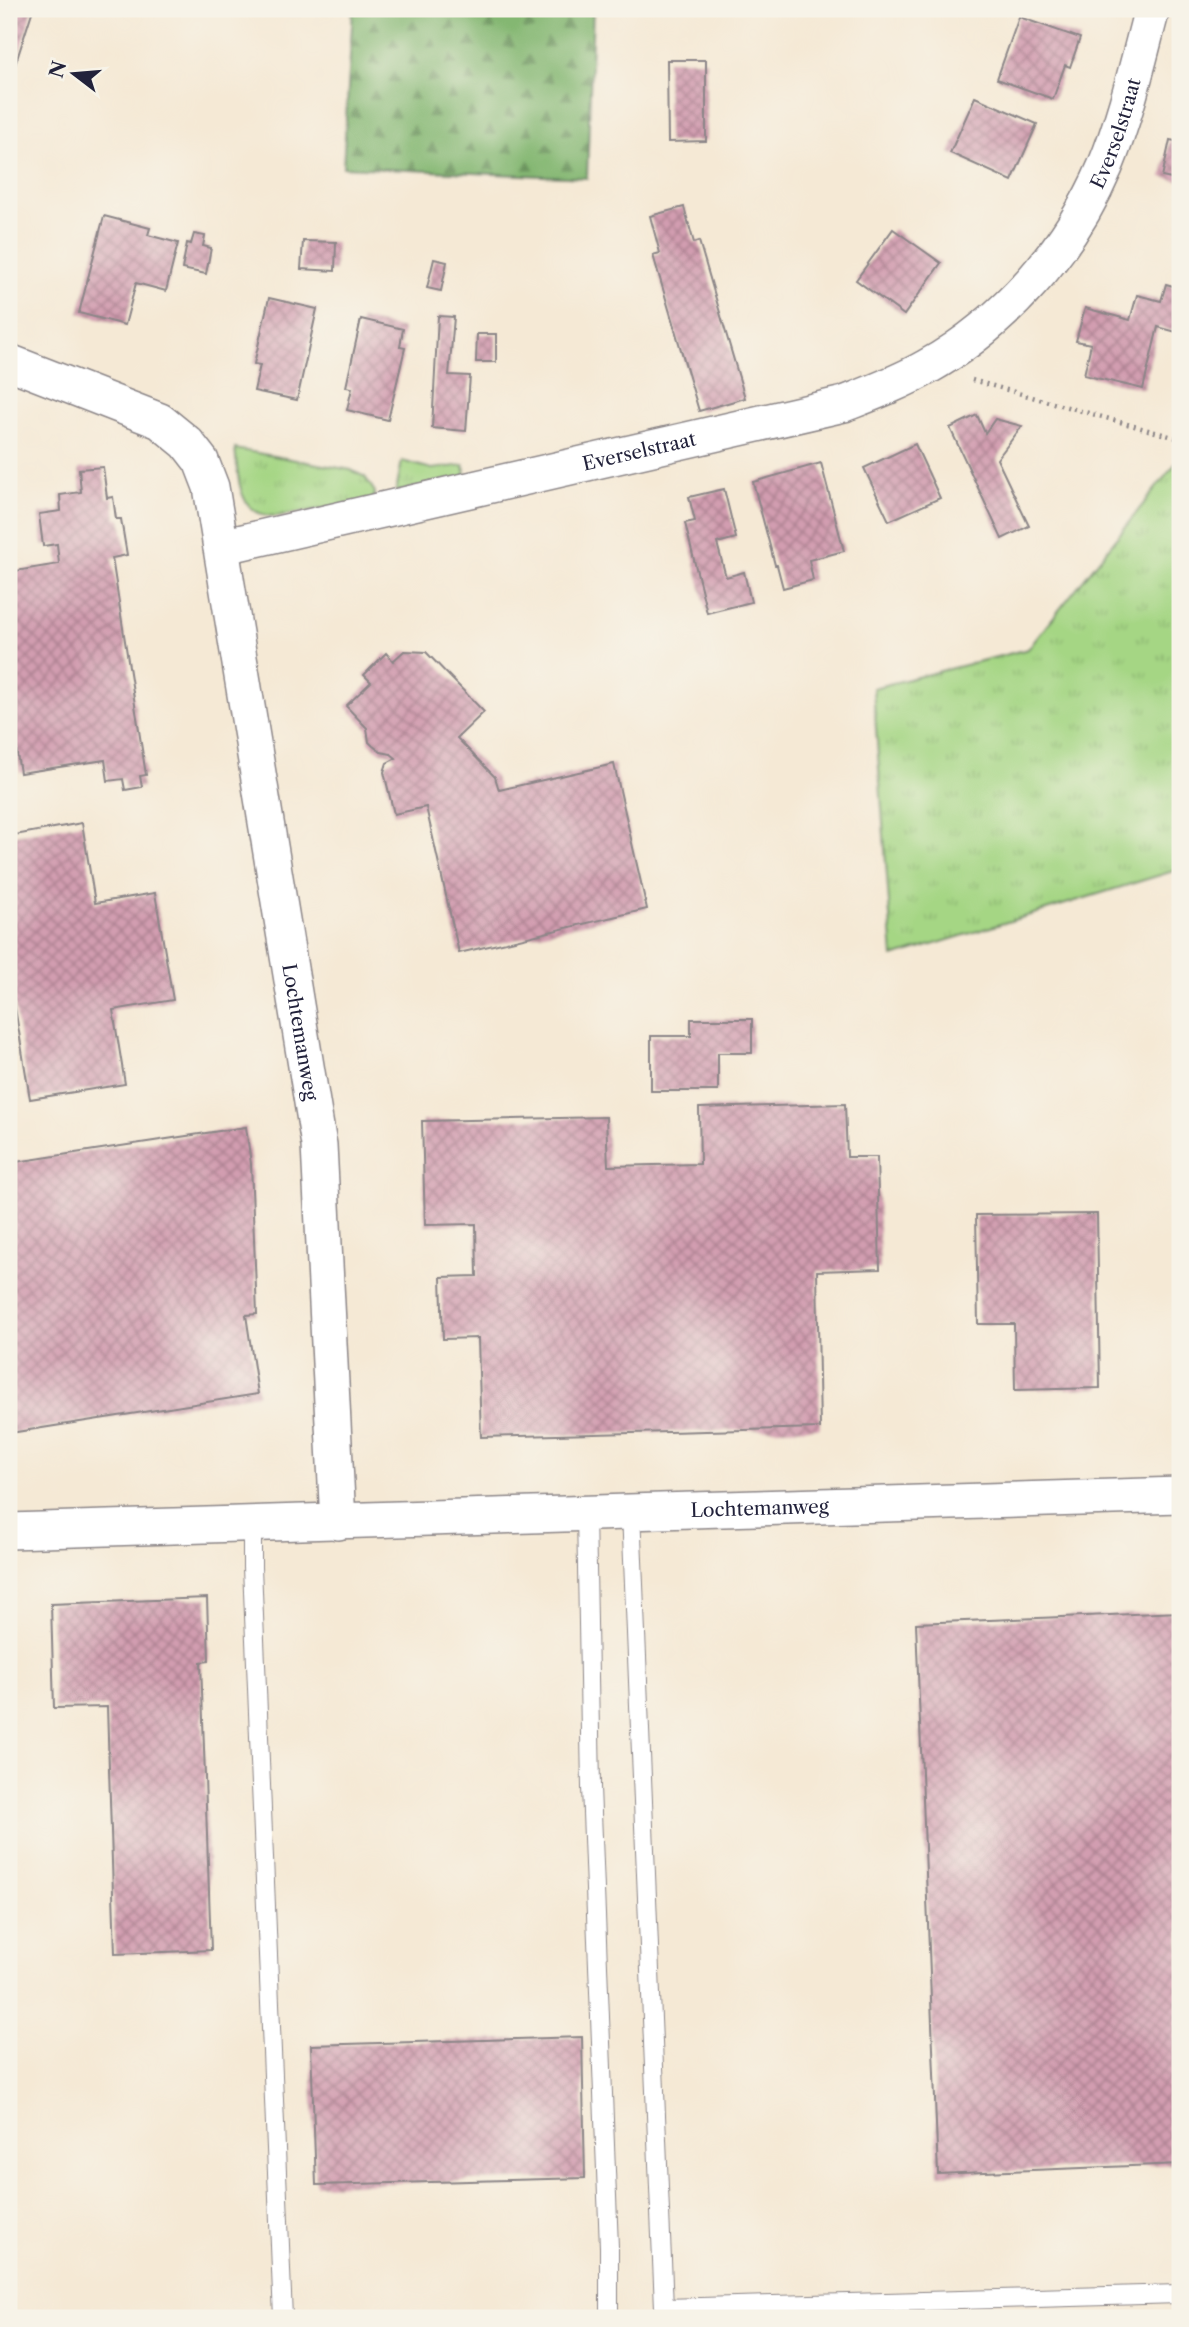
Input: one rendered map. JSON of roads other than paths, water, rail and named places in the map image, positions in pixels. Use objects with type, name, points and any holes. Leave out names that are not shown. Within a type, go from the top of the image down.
[{"type":"street","name":"Everselstraat","points":[[220,547],[844,404],[928,367],[971,337],[1016,299],[1051,259],[1080,218],[1123,120],[1152,9]]},
{"type":"street","points":[[9,362],[160,421],[187,443],[201,461],[211,487],[220,547]]},
{"type":"street","name":"Lochtemanweg","points":[[220,547],[319,1145],[338,1522]]},
{"type":"street","name":"Lochtemanweg","points":[[9,1531],[1180,1495]]},
{"type":"lane","points":[[631,1512],[664,2308],[1180,2294]]},
{"type":"lane","points":[[586,1513],[591,1787],[608,2234],[608,2318]]},
{"type":"lane","points":[[252,1524],[284,2318]]}]
